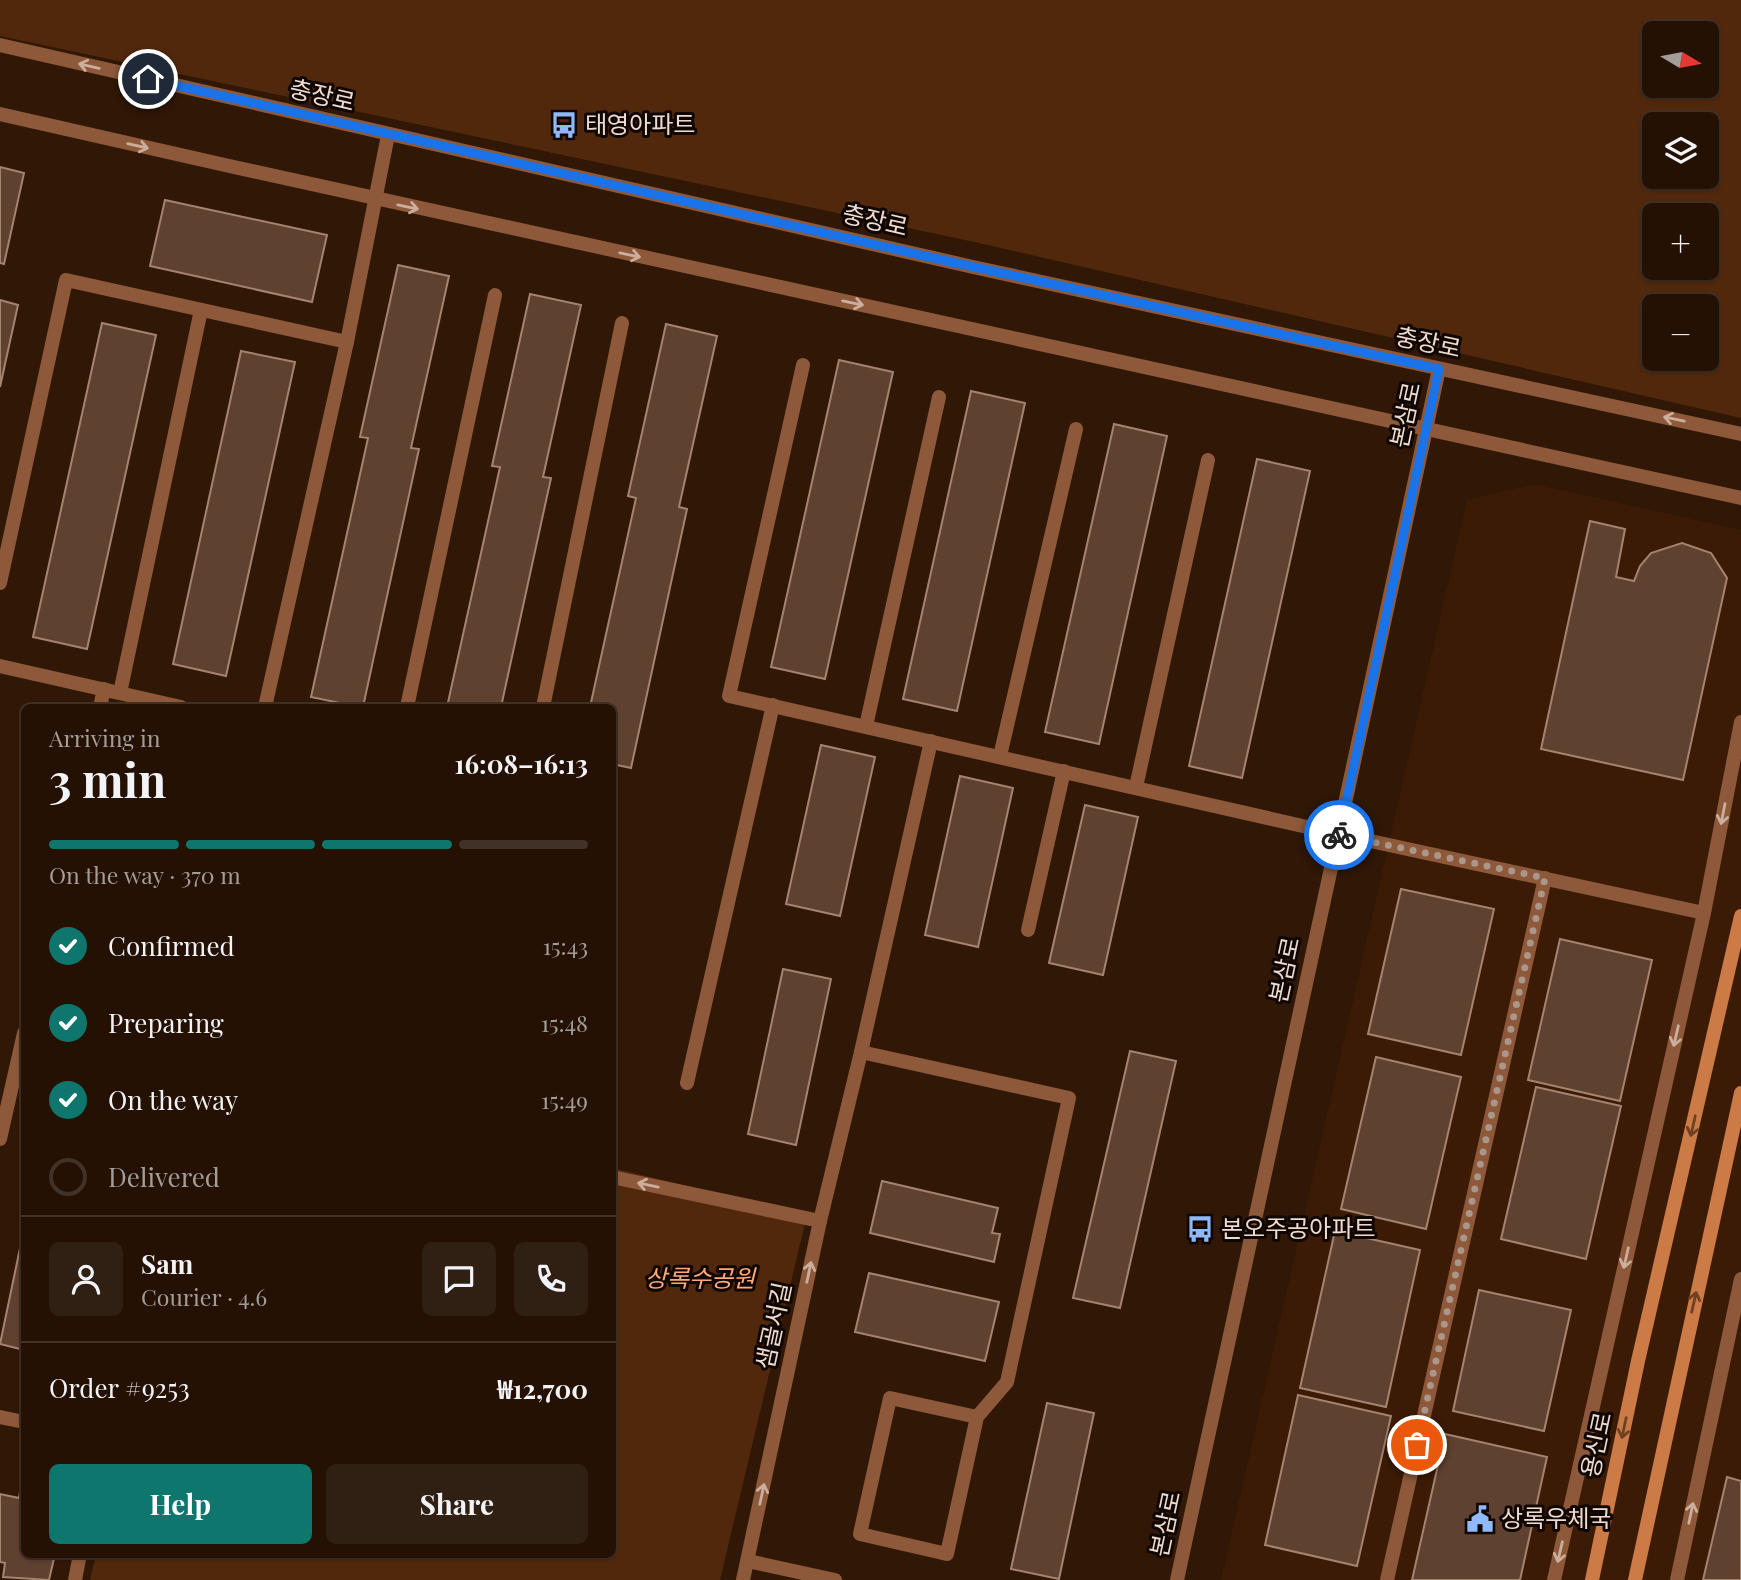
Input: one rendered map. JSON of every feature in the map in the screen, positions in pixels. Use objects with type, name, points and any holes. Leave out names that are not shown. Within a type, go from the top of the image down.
[{"type":"main road","name":"용신로","points":[[1591,1580],[1638,1362],[1741,916]]},
{"type":"main road","points":[[1635,1580],[1741,1093]]},
{"type":"street","name":"충장로","points":[[0,45],[387,135],[1741,434]]},
{"type":"street","points":[[0,114],[374,200],[1427,426],[1741,498]]},
{"type":"street","points":[[266,704],[346,342],[387,135]]},
{"type":"street","points":[[0,583],[66,280],[346,342]]},
{"type":"street","points":[[408,704],[495,295]]},
{"type":"street","points":[[120,693],[201,310]]},
{"type":"street","points":[[544,704],[622,323]]},
{"type":"street","points":[[803,365],[729,696],[1338,834],[1704,913]]},
{"type":"street","name":"본삼로","points":[[1177,1580],[1439,369]]},
{"type":"street","points":[[866,726],[939,397]]},
{"type":"street","points":[[1000,757],[1076,429]]},
{"type":"street","points":[[1136,787],[1208,460]]},
{"type":"street","points":[[0,666],[168,704]]},
{"type":"street","points":[[101,704],[104,689]]},
{"type":"street","points":[[687,1083],[773,705]]},
{"type":"street","points":[[1554,1580],[1704,913],[1741,722]]},
{"type":"street","name":"샘골서길","points":[[743,1580],[820,1221],[862,1052],[931,741]]},
{"type":"street","points":[[1028,930],[1064,771]]},
{"type":"street","points":[[1387,1580],[1545,878]]},
{"type":"street","points":[[0,1139],[21,1046]]},
{"type":"street","points":[[862,1052],[1069,1098],[1007,1382],[977,1417],[947,1554],[860,1534],[890,1398],[977,1417]]},
{"type":"street","points":[[616,1178],[820,1221]]},
{"type":"street","points":[[1676,1580],[1741,1279]]},
{"type":"street","points":[[0,1417],[21,1421]]},
{"type":"street","points":[[75,1580],[79,1558]]},
{"type":"street","points":[[747,1561],[835,1580]]},
{"type":"shaded area","points":[[1534,484],[1741,530],[1741,1580],[1221,1580],[1467,500]]},
{"type":"green space","points":[[0,0],[1741,0],[1741,418],[979,243],[0,36]]},
{"type":"green space","name":"상록수공원","points":[[616,1169],[807,1215],[720,1580],[90,1580],[95,1558],[616,1558]]},
{"type":"building","points":[[0,167],[24,173],[4,264],[0,263]]},
{"type":"building","points":[[165,200],[327,235],[312,302],[150,266]]},
{"type":"building","points":[[398,265],[449,276],[411,448],[419,449],[364,704],[345,704],[311,697],[368,438],[360,437]]},
{"type":"building","points":[[530,294],[581,305],[543,477],[551,478],[502,704],[448,704],[500,467],[492,466]]},
{"type":"building","points":[[0,300],[18,305],[0,387]]},
{"type":"building","points":[[102,323],[156,335],[87,649],[33,637]]},
{"type":"building","points":[[666,324],[717,336],[679,507],[687,509],[631,768],[616,765],[616,704],[591,704],[636,498],[628,496]]},
{"type":"building","points":[[241,351],[295,362],[226,676],[173,664]]},
{"type":"building","points":[[839,360],[893,372],[825,679],[771,667]]},
{"type":"building","points":[[971,391],[1025,403],[957,711],[903,699]]},
{"type":"building","points":[[1114,424],[1167,436],[1099,744],[1045,732]]},
{"type":"building","points":[[1257,459],[1310,471],[1242,778],[1189,766]]},
{"type":"building","points":[[1590,521],[1625,529],[1616,577],[1634,581],[1640,566],[1651,553],[1682,543],[1711,553],[1727,578],[1683,780],[1541,749]]},
{"type":"building","points":[[821,745],[875,757],[840,916],[786,904]]},
{"type":"building","points":[[960,776],[1013,788],[978,947],[925,935]]},
{"type":"building","points":[[1085,805],[1138,817],[1103,975],[1049,963]]},
{"type":"building","points":[[1401,889],[1494,909],[1461,1055],[1368,1034]]},
{"type":"building","points":[[1560,939],[1652,960],[1620,1101],[1528,1080]]},
{"type":"building","points":[[783,969],[831,979],[796,1145],[748,1134]]},
{"type":"building","points":[[1130,1051],[1176,1061],[1120,1308],[1073,1298]]},
{"type":"building","points":[[1376,1057],[1461,1077],[1426,1229],[1341,1209]]},
{"type":"building","points":[[1536,1087],[1621,1106],[1586,1259],[1501,1239]]},
{"type":"building","points":[[882,1181],[998,1208],[992,1233],[1000,1234],[994,1262],[870,1233]]},
{"type":"building","points":[[1335,1231],[1420,1250],[1386,1407],[1300,1388]]},
{"type":"building","points":[[21,1243],[21,1349],[0,1344]]},
{"type":"building","points":[[869,1273],[999,1302],[985,1361],[855,1332]]},
{"type":"building","points":[[1479,1290],[1571,1310],[1544,1431],[1453,1411]]},
{"type":"building","points":[[1298,1395],[1391,1416],[1357,1566],[1265,1545]]},
{"type":"building","points":[[1047,1403],[1094,1413],[1059,1579],[1011,1569]]},
{"type":"building","name":"상록우체국","points":[[1445,1434],[1547,1457],[1520,1580],[1412,1580]]},
{"type":"building","points":[[1727,1477],[1741,1481],[1741,1580],[1703,1580]]},
{"type":"building","points":[[21,1486],[21,1558],[54,1558],[49,1580],[3,1577],[5,1563],[0,1562],[0,1494],[19,1498]]},
{"type":"way so far","points":[[1339,835],[1545,878],[1417,1445]]},
{"type":"place","name":"태영아파트","points":[[564,125]]},
{"type":"place","name":"본오주공아파트","points":[[1200,1229]]},
{"type":"place","name":"상록우체국","points":[[1480,1519]]},
{"type":"route","points":[[148,79],[947,261],[1439,369],[1339,835]]}]
